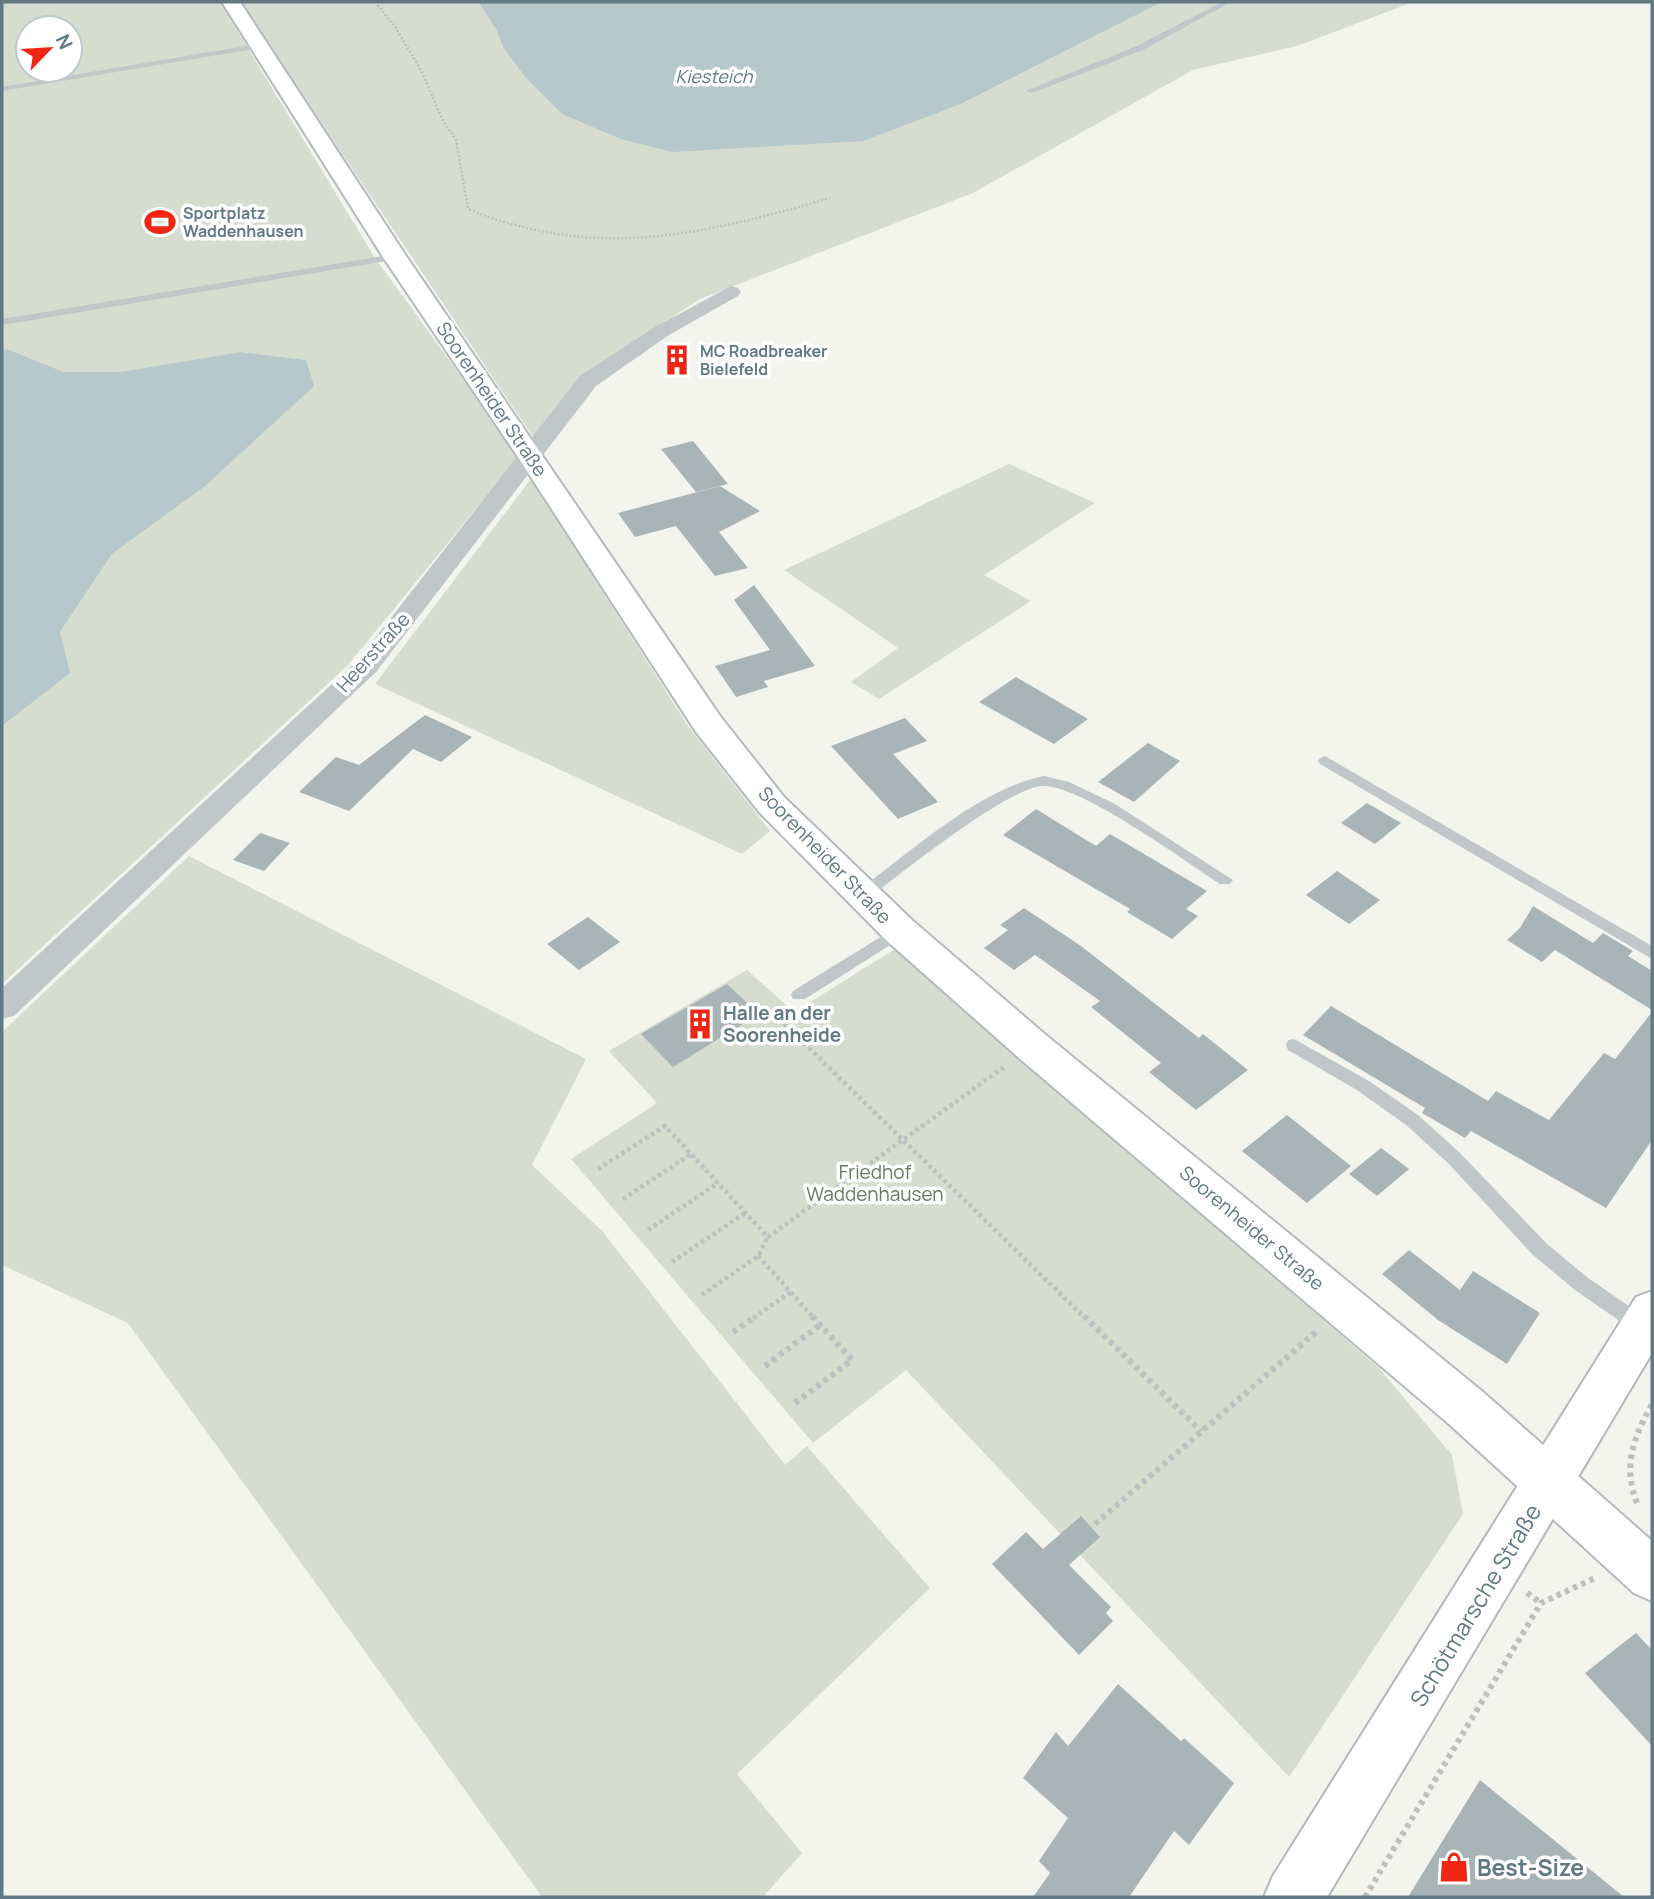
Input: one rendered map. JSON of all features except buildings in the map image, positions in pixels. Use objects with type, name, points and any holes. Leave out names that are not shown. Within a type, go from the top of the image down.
[{"type":"main road","name":"Soorenheider Straße","points":[[231,2],[395,257],[532,457],[708,724],[772,805],[861,896],[1033,1047],[1346,1306],[1550,1481],[1642,1547]]},
{"type":"main road","name":"Schötmarsche Straße","points":[[1294,1897],[1647,1319]]},
{"type":"street","name":"Heerstraße","points":[[2,1007],[366,666],[532,457],[588,381],[662,331],[731,292]]},
{"type":"lane","points":[[1029,91],[1140,48],[1227,2]]},
{"type":"lane","points":[[2,89],[257,46]]},
{"type":"lane","points":[[2,322],[395,257]]},
{"type":"lane","points":[[1325,761],[1652,953]]},
{"type":"lane","points":[[861,896],[1007,792],[1041,780],[1080,790],[1225,880]]},
{"type":"lane","points":[[799,995],[900,931]]},
{"type":"lane","points":[[1294,1045],[1380,1096],[1427,1132],[1478,1180],[1529,1240],[1578,1282],[1647,1319]]},
{"type":"path","points":[[375,2],[410,50],[442,119],[456,140],[468,209],[497,224],[552,238],[615,238],[753,221],[830,198]]},
{"type":"path","points":[[799,995],[771,1011],[1201,1431]]},
{"type":"path","points":[[702,1295],[758,1256],[768,1237],[1033,1047]]},
{"type":"path","points":[[598,1170],[665,1126],[768,1237]]},
{"type":"path","points":[[622,1199],[691,1154]]},
{"type":"path","points":[[648,1230],[718,1183]]},
{"type":"path","points":[[672,1262],[745,1213]]},
{"type":"path","points":[[758,1256],[852,1360],[795,1403]]},
{"type":"path","points":[[733,1332],[791,1292]]},
{"type":"path","points":[[1095,1524],[1346,1306]]},
{"type":"path","points":[[765,1366],[820,1325]]},
{"type":"path","points":[[1365,1897],[1541,1603],[1587,1583],[1642,1547],[1629,1487],[1632,1440],[1652,1404]]},
{"type":"green space","points":[[2,2],[220,2],[375,258],[519,456],[348,665],[2,984],[2,726],[69,673],[60,632],[112,554],[204,487],[306,360],[241,352],[120,372],[64,372],[7,349],[2,351]]},
{"type":"green space","points":[[240,2],[478,2],[496,29],[503,47],[864,141],[961,104],[1162,2],[1413,2],[1297,46],[1193,70],[973,193],[700,299],[586,373],[535,440]]},
{"type":"green space","points":[[1009,464],[1095,503],[984,575],[1031,601],[879,699],[851,682],[898,648],[784,570]]},
{"type":"green space","points":[[531,479],[688,726],[770,831],[742,854],[375,684]]},
{"type":"green space","points":[[189,856],[586,1059],[532,1165],[603,1232],[785,1465],[807,1446],[930,1588],[737,1774],[802,1853],[763,1897],[542,1897],[128,1323],[2,1265],[2,1032]]},
{"type":"green space","name":"Friedhof Waddenhausen","points":[[895,949],[1379,1368],[1452,1455],[1463,1514],[1289,1777],[906,1370],[813,1443],[571,1159],[657,1103],[609,1051],[747,970],[794,1012]]},
{"type":"water","name":"Kiesteich","points":[[478,2],[1162,2],[961,104],[864,141],[673,152],[621,139],[562,114],[526,78],[503,47],[496,29]]},
{"type":"water","points":[[7,349],[64,372],[120,372],[241,352],[306,360],[314,386],[204,487],[112,554],[60,632],[70,673],[2,726],[2,351]]},
{"type":"place","name":"Sportplatz Waddenhausen","points":[[160,222]]},
{"type":"place","name":"MC Roadbreaker Bielefeld","points":[[677,360]]},
{"type":"place","name":"Halle an der Soorenheide","points":[[700,1024]]},
{"type":"place","name":"Best-Size","points":[[1454,1867]]}]
